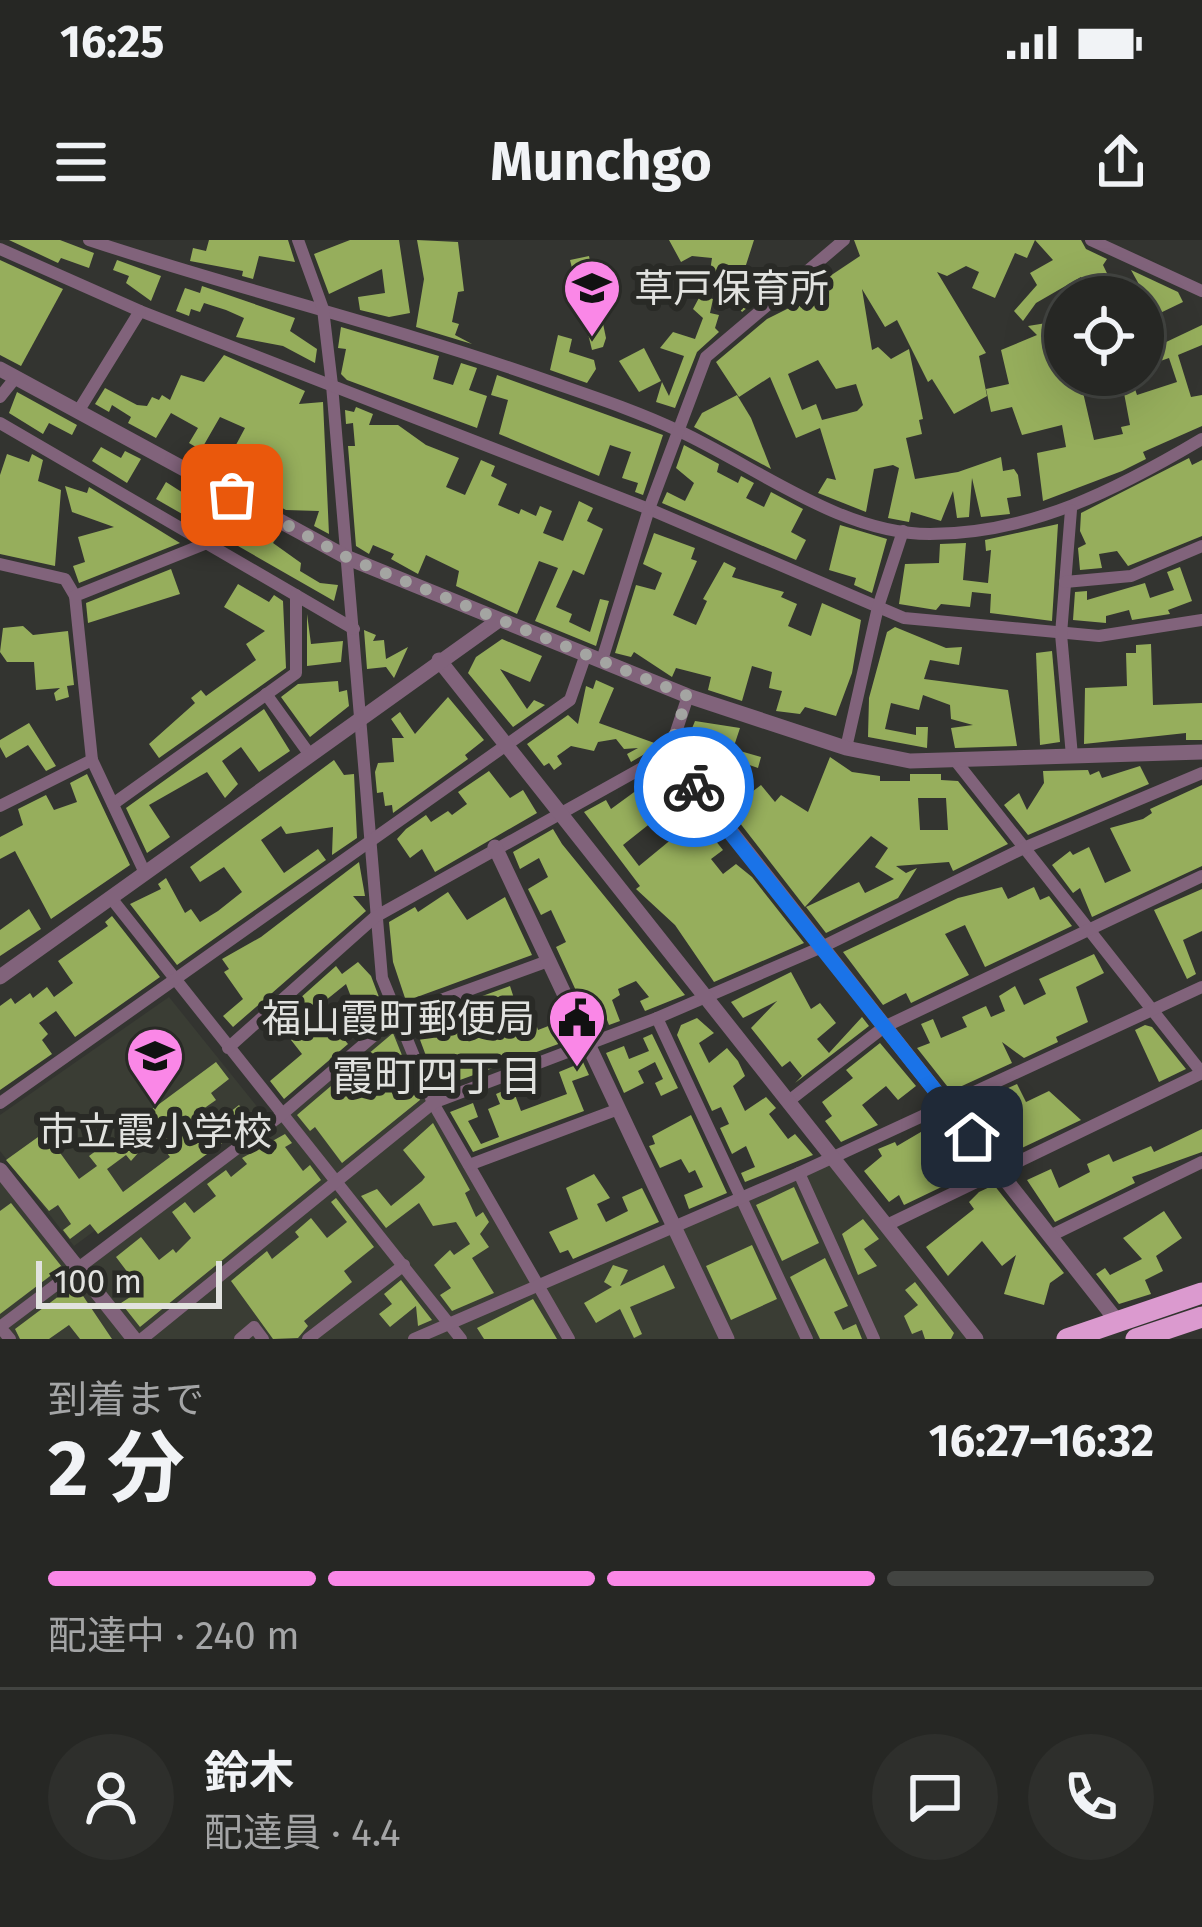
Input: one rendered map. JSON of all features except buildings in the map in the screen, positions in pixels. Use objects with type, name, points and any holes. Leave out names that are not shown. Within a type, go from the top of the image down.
[{"type":"highway","points":[[1067,1339],[1202,1292]]},
{"type":"highway","points":[[1136,1339],[1202,1317]]},
{"type":"street","points":[[89,240],[533,376],[678,430],[825,509],[903,531],[931,534],[1001,526],[1072,510],[1202,439]]},
{"type":"street","points":[[299,240],[323,309],[332,386],[382,978],[434,1102],[569,1339]]},
{"type":"street","points":[[0,1103],[570,700],[594,657],[706,357],[844,240]]},
{"type":"street","points":[[1091,240],[1202,291]]},
{"type":"street","points":[[0,249],[140,310],[649,509],[904,618],[1100,636],[1202,620]]},
{"type":"street","points":[[79,410],[140,310]]},
{"type":"street","points":[[0,397],[8,373],[348,558],[688,696],[846,748],[910,761],[1202,752]]},
{"type":"street","points":[[0,423],[354,629]]},
{"type":"street","points":[[1072,510],[1061,634],[1072,756]]},
{"type":"street","points":[[846,748],[878,607],[903,531]]},
{"type":"street","points":[[75,596],[207,543]]},
{"type":"street","points":[[1065,582],[1131,576],[1202,546]]},
{"type":"street","points":[[0,564],[65,579],[75,596],[92,760],[145,873]]},
{"type":"street","points":[[113,804],[296,673],[296,595]]},
{"type":"street","points":[[0,977],[499,620]]},
{"type":"street","points":[[440,660],[976,1339]]},
{"type":"street","points":[[266,694],[310,755]]},
{"type":"street","points":[[228,1048],[375,917],[668,753],[688,696]]},
{"type":"street","points":[[668,753],[1117,1322]]},
{"type":"street","points":[[0,806],[92,760]]},
{"type":"street","points":[[887,1225],[1202,1073],[955,760]]},
{"type":"street","points":[[0,1170],[138,1339],[434,1102],[657,1018],[821,947],[1026,847],[1202,773]]},
{"type":"street","points":[[496,847],[727,1339]]},
{"type":"street","points":[[790,1100],[884,1027],[1202,876]]},
{"type":"street","points":[[111,898],[461,1339]]},
{"type":"street","points":[[10,1339],[0,1327],[280,1116],[398,1016],[548,962]]},
{"type":"street","points":[[414,1339],[451,1327],[674,1224],[799,1173],[1202,987]]},
{"type":"street","points":[[657,1018],[807,1339]]},
{"type":"street","points":[[469,1165],[616,1110]]},
{"type":"street","points":[[1050,1237],[1202,1162]]},
{"type":"street","points":[[799,1173],[874,1339]]},
{"type":"street","points":[[308,1339],[404,1265]]},
{"type":"street","points":[[240,1339],[254,1327],[263,1339]]},
{"type":"shaded area","points":[[169,997],[259,1109],[74,1246],[0,1151],[0,1115]]},
{"type":"shaded area","points":[[400,1012],[442,1120],[540,1287],[836,1162],[980,1339],[0,1339],[0,1162],[73,1256],[83,1258],[287,1112]]},
{"type":"way so far","points":[[232,495],[348,558],[688,696],[668,753],[694,787]]},
{"type":"place","name":"草戸保育所","points":[[592,339]]},
{"type":"place","name":"福山霞町郵便局","points":[[577,1069]]},
{"type":"place","name":"市立霞小学校","points":[[155,1107]]},
{"type":"district","name":"霞町四丁目","points":[[437,1076]]},
{"type":"route","points":[[694,787],[972,1137]]}]
